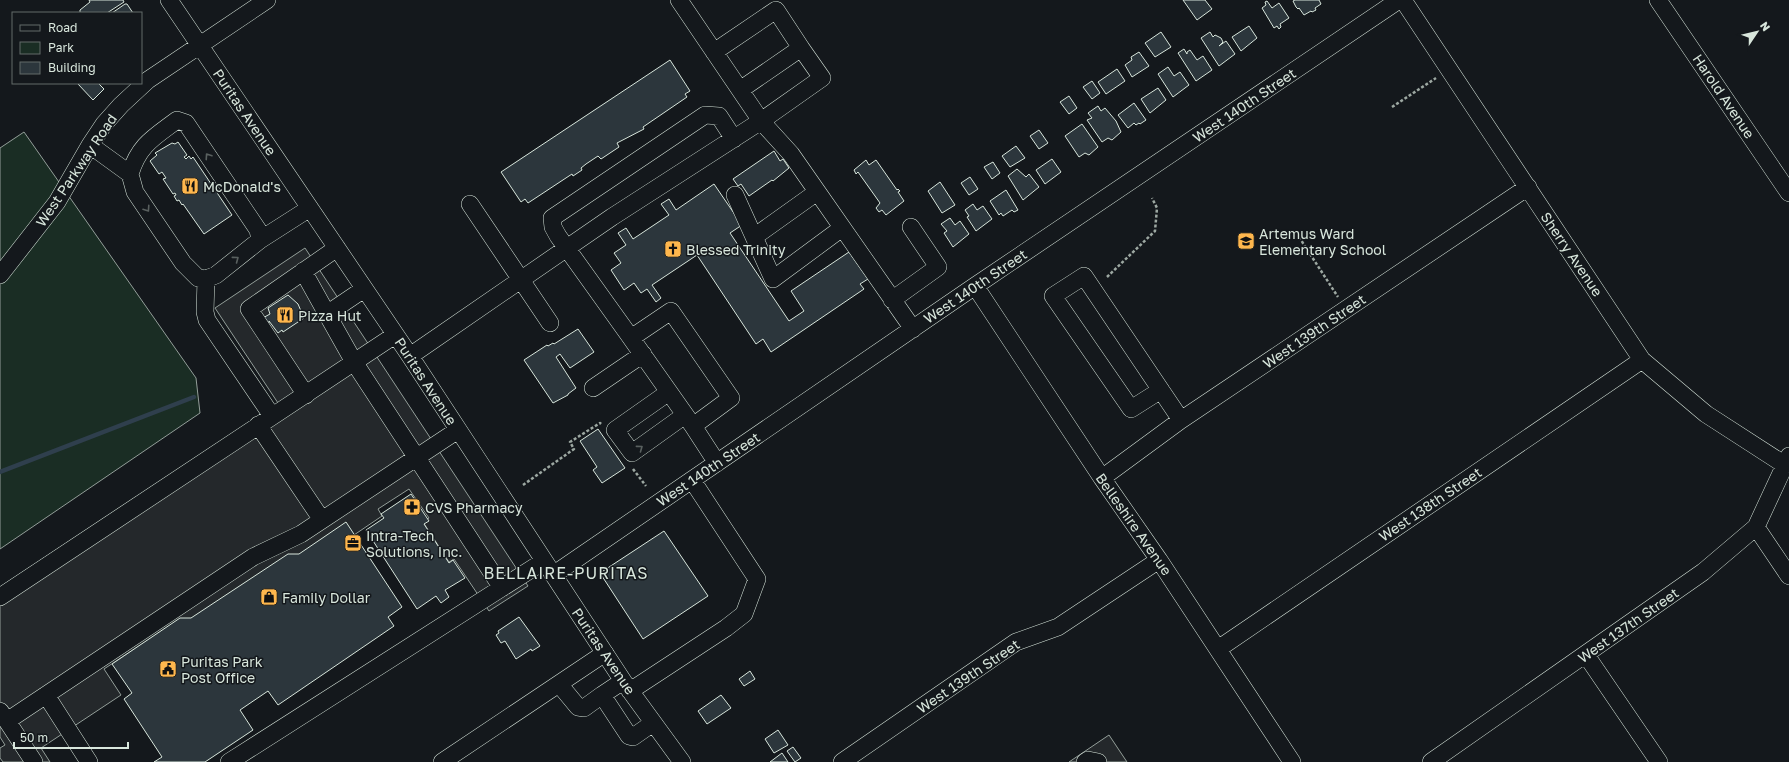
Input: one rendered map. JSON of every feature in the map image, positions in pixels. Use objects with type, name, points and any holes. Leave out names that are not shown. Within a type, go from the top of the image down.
[{"type":"street","name":"Puritas Avenue","points":[[169,0],[410,356],[605,654],[682,762]]},
{"type":"street","name":"West Parkway Road","points":[[0,275],[57,202],[104,124],[121,105],[142,85],[267,0]]},
{"type":"street","points":[[679,0],[761,121],[791,154],[913,329]]},
{"type":"street","name":"West 140th Street","points":[[229,762],[502,588],[548,568],[692,480],[975,286],[1400,0]]},
{"type":"street","name":"Sherry Avenue","points":[[1404,0],[1642,360],[1706,414],[1787,460]]},
{"type":"street","name":"Harold Avenue","points":[[1658,0],[1788,190]]},
{"type":"street","points":[[410,356],[612,217],[761,121],[822,78],[776,10],[714,52]]},
{"type":"street","points":[[740,90],[801,48]]},
{"type":"street","points":[[717,463],[643,354],[567,249],[553,227],[552,218],[705,115],[720,116],[734,138]]},
{"type":"street","points":[[260,240],[258,230],[186,123],[177,120],[142,148],[135,158],[130,174],[135,192],[183,263],[198,278],[206,279],[216,275],[260,240],[310,208]]},
{"type":"street","points":[[90,146],[130,174]]},
{"type":"street","name":"West 139th Street","points":[[1102,478],[1181,420],[1528,187]]},
{"type":"street","points":[[754,237],[817,192]]},
{"type":"street","points":[[735,195],[773,280],[842,228]]},
{"type":"street","points":[[470,204],[550,323]]},
{"type":"street","points":[[892,300],[938,267],[910,227]]},
{"type":"street","points":[[306,394],[250,309],[337,248]]},
{"type":"street","points":[[303,271],[354,362],[502,588]]},
{"type":"street","points":[[1161,390],[1131,409],[1053,296],[1084,276],[1161,390],[1181,420]]},
{"type":"street","points":[[206,279],[207,320],[272,416]]},
{"type":"street","name":"Belleshire Avenue","points":[[975,286],[1102,478],[1159,560],[1292,762]]},
{"type":"street","points":[[327,314],[364,289]]},
{"type":"street","points":[[631,338],[671,311],[731,398],[632,453],[615,430],[669,392]]},
{"type":"street","points":[[0,597],[165,489],[258,425],[395,335]]},
{"type":"street","points":[[593,388],[643,354]]},
{"type":"street","name":"West 138th Street","points":[[1218,649],[1642,360]]},
{"type":"street","points":[[258,425],[322,520]]},
{"type":"street","points":[[34,762],[3,716],[46,695],[253,557],[301,534],[458,430]]},
{"type":"street","name":"West 137th Street","points":[[1431,762],[1703,572],[1756,527],[1787,460]]},
{"type":"street","points":[[559,684],[578,707],[584,708],[602,696],[627,686],[726,628],[744,614],[758,579],[692,480]]},
{"type":"street","points":[[1756,527],[1789,576]]},
{"type":"street","name":"West 139th Street","points":[[842,762],[1016,642],[1058,627],[1159,560]]},
{"type":"street","points":[[442,762],[605,654]]},
{"type":"street","points":[[1586,655],[1659,762]]},
{"type":"street","points":[[46,695],[89,762]]},
{"type":"street","points":[[602,696],[629,736],[633,737],[653,723]]},
{"type":"street","points":[[1085,762],[1088,760],[1098,762]]},
{"type":"path","points":[[1392,107],[1440,76]]},
{"type":"path","points":[[1107,277],[1155,231],[1157,208],[1152,198]]},
{"type":"path","points":[[1299,237],[1339,297]]},
{"type":"path","points":[[523,485],[574,449],[570,442],[600,423],[604,429]]},
{"type":"path","points":[[632,467],[646,486]]},
{"type":"green space","points":[[24,132],[196,378],[200,413],[0,549],[0,148]]},
{"type":"shaded area","points":[[305,248],[528,586],[489,611],[454,559],[449,562],[423,522],[429,518],[409,489],[378,509],[382,516],[354,535],[186,628],[180,619],[104,669],[121,695],[41,748],[50,762],[3,762],[0,758],[0,748],[5,745],[0,737],[0,587],[278,403],[215,308]]},
{"type":"shaded area","points":[[1109,735],[1127,762],[1069,762]]},
{"type":"building","points":[[89,0],[123,0],[124,2],[109,12],[80,12],[80,10],[90,2]]},
{"type":"building","points":[[1183,0],[1205,0],[1212,9],[1197,20]]},
{"type":"building","points":[[1319,0],[1321,4],[1315,8],[1316,10],[1304,15],[1299,8],[1298,9],[1296,7],[1293,1]]},
{"type":"building","points":[[1267,1],[1272,8],[1279,3],[1289,18],[1280,24],[1281,27],[1279,29],[1277,26],[1274,28],[1262,8],[1266,5],[1265,2]]},
{"type":"building","points":[[127,4],[132,12],[113,12]]},
{"type":"building","points":[[1249,26],[1257,38],[1241,51],[1232,37]]},
{"type":"building","points":[[1161,32],[1171,47],[1155,57],[1145,43]]},
{"type":"building","points":[[1210,32],[1213,37],[1215,35],[1221,38],[1223,42],[1219,46],[1226,41],[1235,54],[1219,66],[1201,38]]},
{"type":"building","points":[[1184,49],[1187,54],[1190,50],[1197,60],[1203,56],[1212,70],[1196,81],[1178,53]]},
{"type":"building","points":[[1139,52],[1149,66],[1132,77],[1125,65],[1132,60],[1131,57]]},
{"type":"building","points":[[670,60],[690,91],[685,94],[687,97],[643,127],[644,129],[617,143],[619,147],[601,159],[598,156],[581,168],[582,170],[573,176],[572,174],[528,203],[525,199],[521,202],[501,172]]},
{"type":"building","points":[[1168,67],[1174,76],[1180,72],[1189,85],[1173,97],[1158,74]]},
{"type":"building","points":[[1117,69],[1125,81],[1106,94],[1098,82]]},
{"type":"building","points":[[1092,81],[1100,93],[1092,99],[1083,87]]},
{"type":"building","points":[[78,84],[99,84],[104,89],[93,100]]},
{"type":"building","points":[[1158,88],[1166,100],[1150,113],[1141,99]]},
{"type":"building","points":[[1069,96],[1077,108],[1069,114],[1060,102]]},
{"type":"building","points":[[1134,103],[1146,120],[1136,125],[1134,123],[1128,128],[1118,115]]},
{"type":"building","points":[[1098,106],[1101,111],[1105,108],[1116,121],[1121,132],[1112,140],[1108,138],[1102,142],[1087,120],[1092,118],[1088,113]]},
{"type":"building","points":[[1082,124],[1098,147],[1089,155],[1085,153],[1079,157],[1065,136]]},
{"type":"building","points":[[1039,130],[1048,143],[1039,149],[1030,136]]},
{"type":"building","name":"McDonald's","points":[[178,142],[187,155],[184,157],[186,159],[189,156],[191,159],[193,157],[232,215],[204,234],[183,204],[182,205],[179,200],[177,201],[174,196],[176,195],[175,193],[173,194],[163,179],[166,178],[162,172],[159,174],[150,161],[157,155],[155,153],[172,143],[175,144]]},
{"type":"building","points":[[1016,146],[1025,158],[1010,167],[1002,156]]},
{"type":"building","points":[[774,151],[780,161],[783,159],[789,168],[773,181],[772,180],[749,196],[741,184],[738,186],[733,179]]},
{"type":"building","points":[[1052,159],[1061,172],[1045,184],[1036,170]]},
{"type":"building","points":[[866,160],[869,165],[876,160],[897,190],[898,189],[900,191],[898,192],[904,201],[886,215],[882,210],[879,212],[876,208],[880,203],[858,172],[856,174],[854,170]]},
{"type":"building","points":[[993,162],[1000,173],[992,179],[984,167]]},
{"type":"building","points":[[1017,169],[1026,177],[1029,174],[1039,187],[1023,200],[1008,176]]},
{"type":"building","points":[[970,177],[978,189],[969,195],[961,183]]},
{"type":"building","points":[[940,182],[955,205],[942,213],[928,191]]},
{"type":"building","points":[[714,184],[742,225],[730,233],[789,321],[804,311],[791,291],[849,252],[868,279],[860,284],[864,289],[771,352],[763,339],[756,344],[697,255],[652,285],[661,298],[656,302],[647,289],[641,293],[634,283],[624,290],[611,270],[621,263],[614,253],[626,245],[618,233],[626,228],[633,239],[669,215],[661,204],[669,199],[676,210]]},
{"type":"building","points":[[1006,190],[1018,210],[1014,212],[1012,210],[1003,216],[1001,213],[999,215],[990,201]]},
{"type":"building","points":[[973,204],[977,210],[983,206],[992,219],[976,231],[967,217],[969,216],[965,210]]},
{"type":"building","points":[[950,218],[955,225],[960,221],[969,234],[953,247],[944,233],[947,231],[941,224]]},
{"type":"building","name":"Pizza Hut","points":[[288,295],[298,304],[304,318],[283,332],[282,330],[278,333],[269,321],[269,323],[265,326],[261,319],[270,314],[268,308]]},
{"type":"building","points":[[578,329],[594,352],[570,368],[560,354],[556,357],[576,388],[568,395],[553,403],[524,360],[547,345],[554,344]]},
{"type":"building","points":[[598,429],[625,468],[602,483],[593,470],[597,467],[580,441]]},
{"type":"building","points":[[411,494],[429,521],[424,524],[449,563],[453,560],[465,578],[445,590],[449,597],[441,603],[436,596],[417,609],[366,530],[384,518],[381,514]]},
{"type":"building","points":[[346,522],[402,607],[388,617],[394,626],[278,705],[268,691],[240,710],[253,730],[205,762],[154,762],[162,757],[124,699],[132,693],[112,664],[180,618],[191,618],[288,554],[299,554]]},
{"type":"building","points":[[664,531],[708,596],[643,639],[600,573]]},
{"type":"building","points":[[519,617],[540,646],[532,651],[531,649],[516,659],[505,641],[501,643],[496,635],[499,633],[498,631]]},
{"type":"building","points":[[750,671],[755,679],[744,686],[739,679]]},
{"type":"building","points":[[721,695],[731,708],[707,724],[698,711]]},
{"type":"building","points":[[778,730],[788,745],[774,753],[765,739]]},
{"type":"building","points":[[793,747],[801,758],[795,762],[787,751]]},
{"type":"building","points":[[782,753],[788,762],[770,762]]},
{"type":"waterway","points":[[0,472],[194,397]]},
{"type":"place","name":"McDonald's","points":[[190,186]]},
{"type":"place","name":"Artemus Ward Elementary School","points":[[1246,241]]},
{"type":"place","name":"Blessed Trinity","points":[[673,249]]},
{"type":"place","name":"Pizza Hut","points":[[285,315]]},
{"type":"place","name":"CVS Pharmacy","points":[[412,507]]},
{"type":"place","name":"Intra-Tech Solutions, Inc.","points":[[353,543]]},
{"type":"place","name":"Family Dollar","points":[[269,597]]},
{"type":"place","name":"Puritas Park Post Office","points":[[168,669]]},
{"type":"district","name":"BELLAIRE-PURITAS","points":[[566,573]]}]
